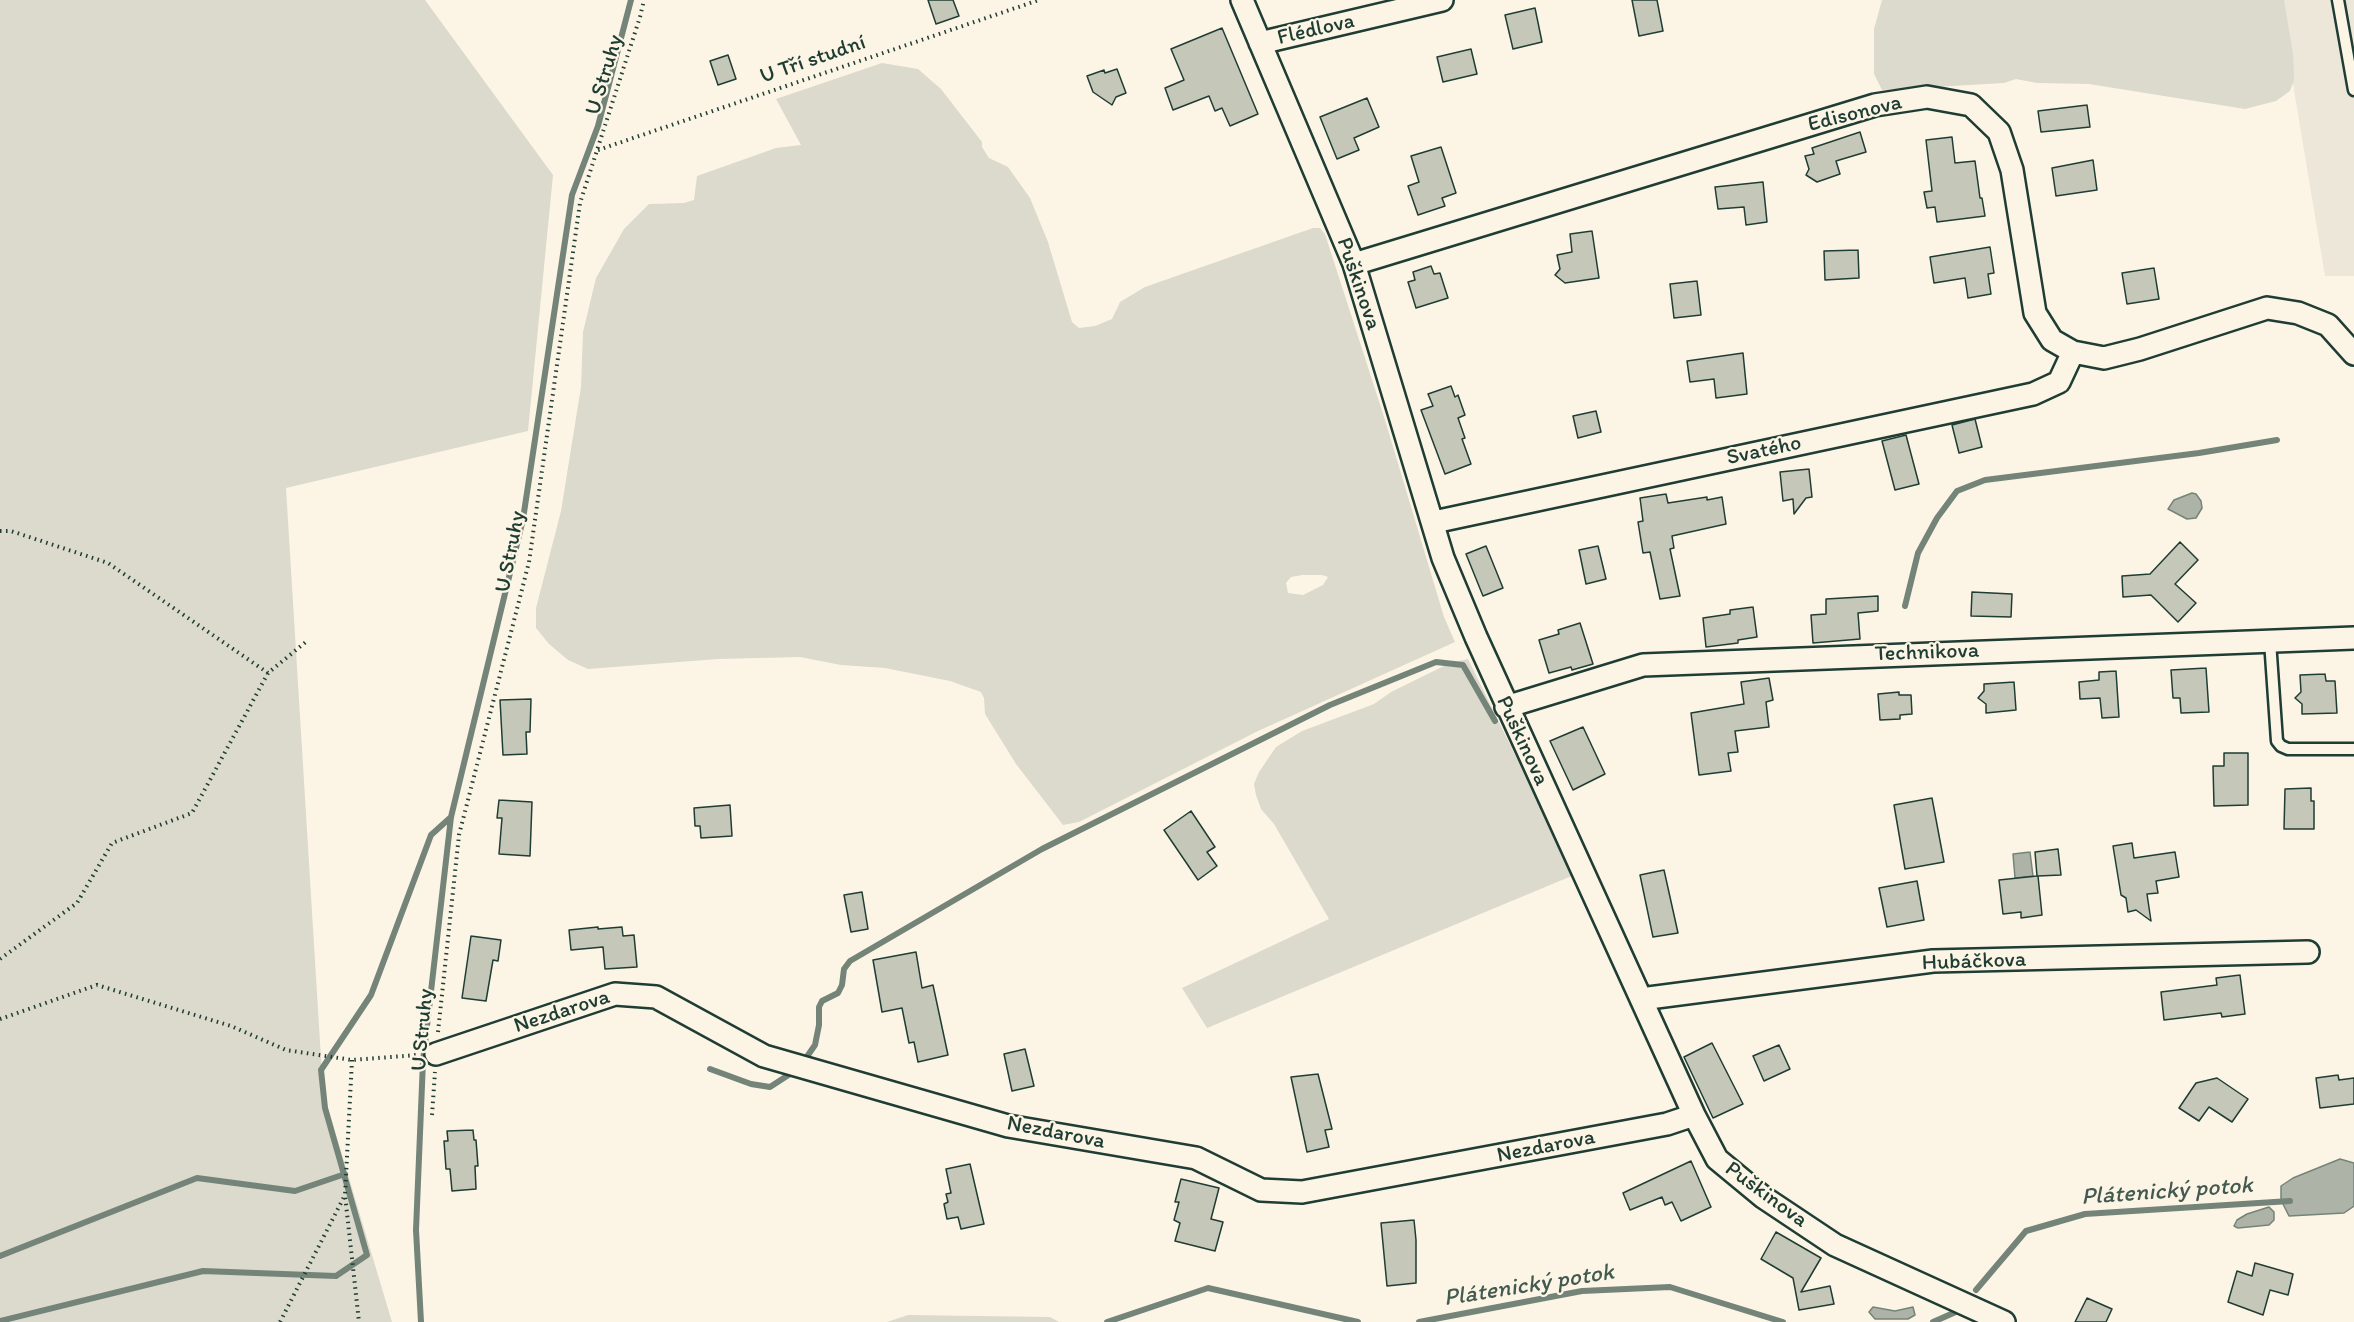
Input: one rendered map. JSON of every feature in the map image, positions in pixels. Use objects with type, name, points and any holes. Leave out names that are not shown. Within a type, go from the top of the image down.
[{"type":"street","name":"Puškinova","points":[[1242,0],[1354,264],[1434,522],[1443,558],[1506,707],[1694,1115],[1717,1159],[1763,1197],[1835,1245],[2004,1322]]},
{"type":"street","name":"Flédlova","points":[[1260,43],[1442,0]]},
{"type":"street","name":"Edisonova","points":[[1354,264],[1875,105],[1927,97],[1971,105],[1999,132],[2012,170],[2035,314],[2052,340],[2073,352],[2104,358],[2140,349],[2267,308],[2298,314],[2328,325],[2354,354]]},
{"type":"street","name":"Svatého","points":[[1434,522],[2033,394],[2059,382],[2073,352]]},
{"type":"street","name":"Technikova","points":[[1506,707],[1643,664],[2354,638]]},
{"type":"street","name":"Hubáčkova","points":[[1641,999],[1933,961],[2308,952]]},
{"type":"street","name":"Nezdarova","points":[[436,1054],[615,994],[656,997],[764,1056],[1008,1126],[1196,1158],[1261,1190],[1314,1190],[1655,1126],[1694,1115]]},
{"type":"lane","points":[[2338,0],[2354,90]]},
{"type":"lane","points":[[2270,641],[2277,741],[2288,749],[2354,748]]},
{"type":"path","name":"U Struhy","points":[[432,1115],[436,1054],[459,835],[529,562],[580,204],[644,0]]},
{"type":"path","name":"U Tří studní","points":[[598,150],[1039,0]]},
{"type":"path","points":[[0,531],[11,531],[108,563],[268,673]]},
{"type":"path","points":[[0,959],[77,903],[112,843],[192,813],[268,673],[307,641]]},
{"type":"path","points":[[0,1019],[97,985],[231,1026],[286,1050],[352,1060],[436,1054]]},
{"type":"path","points":[[352,1060],[345,1195],[359,1322]]},
{"type":"path","points":[[280,1322],[345,1195]]},
{"type":"shaded area","points":[[0,0],[425,0],[553,175],[528,431],[286,488],[323,1091],[392,1322],[0,1322]]},
{"type":"shaded area","points":[[1882,0],[2284,0],[2293,54],[2294,80],[2290,91],[2276,101],[2245,109],[2089,84],[2037,83],[2016,79],[2004,83],[1882,90],[1874,74],[1874,29]]},
{"type":"shaded area","points":[[2279,0],[2354,0],[2354,276],[2325,276]]},
{"type":"shaded area","points":[[882,63],[918,69],[941,89],[982,142],[982,147],[989,158],[1008,167],[1030,198],[1048,242],[1072,322],[1079,328],[1095,326],[1112,319],[1120,302],[1145,287],[1313,228],[1320,228],[1325,234],[1385,420],[1444,617],[1455,642],[1258,731],[1079,822],[1063,825],[1016,764],[985,714],[984,698],[981,692],[950,681],[885,668],[841,665],[800,657],[718,659],[588,669],[568,660],[549,644],[536,628],[536,608],[561,511],[581,387],[583,332],[596,278],[624,229],[649,204],[684,203],[694,200],[697,176],[776,148],[801,145],[776,99]],"holes":[[[1322,575],[1328,577],[1323,585],[1303,595],[1288,593],[1286,583],[1291,577]]]},
{"type":"shaded area","points":[[2192,493],[2196,494],[2201,501],[2202,508],[2196,518],[2187,519],[2168,509],[2174,500]]},
{"type":"shaded area","points":[[1468,659],[1574,875],[1207,1028],[1182,988],[1329,919],[1274,824],[1261,809],[1256,795],[1254,784],[1259,772],[1276,747],[1302,731],[1374,704],[1391,692],[1450,663]]},
{"type":"shaded area","points":[[2030,852],[2033,876],[2015,878],[2013,854]]},
{"type":"shaded area","points":[[2340,1159],[2354,1163],[2354,1206],[2344,1213],[2289,1216],[2281,1200],[2281,1186],[2293,1178]]},
{"type":"shaded area","points":[[2269,1207],[2274,1212],[2274,1220],[2269,1225],[2238,1228],[2234,1226],[2237,1220],[2247,1214]]},
{"type":"shaded area","points":[[1873,1307],[1895,1311],[1913,1307],[1915,1315],[1908,1319],[1875,1319],[1869,1312]]},
{"type":"shaded area","points":[[908,1315],[1050,1317],[1059,1322],[887,1322]]},
{"type":"building","points":[[928,0],[953,0],[959,16],[936,24]]},
{"type":"building","points":[[1632,0],[1657,0],[1663,31],[1639,36]]},
{"type":"building","points":[[1535,8],[1542,42],[1513,49],[1505,15]]},
{"type":"building","points":[[1222,28],[1258,114],[1230,126],[1222,108],[1215,111],[1209,96],[1173,110],[1165,88],[1184,80],[1171,49]]},
{"type":"building","points":[[1471,49],[1477,74],[1443,82],[1437,57]]},
{"type":"building","points":[[728,55],[736,79],[718,85],[710,61]]},
{"type":"building","points":[[1117,69],[1126,93],[1116,97],[1112,105],[1093,92],[1087,76],[1104,70],[1105,73]]},
{"type":"building","points":[[1367,98],[1379,127],[1354,138],[1359,150],[1337,159],[1320,117]]},
{"type":"building","points":[[2087,105],[2090,127],[2041,132],[2038,111]]},
{"type":"building","points":[[1860,132],[1866,152],[1836,161],[1840,174],[1817,182],[1806,175],[1809,169],[1805,156],[1814,154],[1812,148]]},
{"type":"building","points":[[1952,137],[1955,163],[1975,161],[1985,216],[1937,222],[1935,207],[1927,208],[1924,192],[1932,191],[1926,140]]},
{"type":"building","points":[[1441,147],[1456,193],[1442,198],[1445,206],[1418,215],[1408,186],[1419,182],[1411,156]]},
{"type":"building","points":[[2093,160],[2097,190],[2056,196],[2052,168]]},
{"type":"building","points":[[1763,182],[1767,222],[1746,225],[1744,207],[1718,209],[1715,187]]},
{"type":"building","points":[[1592,231],[1599,278],[1565,283],[1555,275],[1560,269],[1557,255],[1572,252],[1570,234]]},
{"type":"building","points":[[1990,247],[1994,273],[1988,274],[1991,294],[1968,298],[1965,278],[1934,283],[1930,257]]},
{"type":"building","points":[[1858,250],[1859,278],[1825,280],[1824,251]]},
{"type":"building","points":[[1431,266],[1434,274],[1440,273],[1448,298],[1416,308],[1408,282],[1415,280],[1413,272]]},
{"type":"building","points":[[2154,268],[2159,299],[2127,304],[2122,273]]},
{"type":"building","points":[[1697,281],[1701,315],[1674,318],[1670,284]]},
{"type":"building","points":[[1743,353],[1747,394],[1716,398],[1714,379],[1690,382],[1687,361]]},
{"type":"building","points":[[1451,386],[1455,397],[1458,395],[1465,415],[1458,418],[1465,438],[1462,439],[1471,464],[1445,474],[1421,410],[1433,406],[1428,394]]},
{"type":"building","points":[[1596,411],[1601,432],[1578,438],[1573,416]]},
{"type":"building","points":[[1975,419],[1982,447],[1959,453],[1952,425]]},
{"type":"building","points":[[1906,435],[1919,484],[1895,490],[1882,441]]},
{"type":"building","points":[[1809,469],[1812,497],[1806,498],[1794,514],[1793,499],[1783,501],[1780,472]]},
{"type":"building","points":[[1666,494],[1668,503],[1722,497],[1726,524],[1672,536],[1674,548],[1670,549],[1680,596],[1660,599],[1650,552],[1643,553],[1638,522],[1643,521],[1640,498]]},
{"type":"building","points":[[2180,542],[2198,560],[2175,584],[2196,603],[2178,622],[2151,595],[2123,597],[2122,576],[2150,574]]},
{"type":"building","points":[[1486,546],[1503,588],[1483,596],[1466,554]]},
{"type":"building","points":[[1598,546],[1606,579],[1586,584],[1579,550]]},
{"type":"building","points":[[1972,592],[2012,594],[2011,617],[1971,616]]},
{"type":"building","points":[[1878,596],[1878,611],[1858,613],[1860,639],[1813,643],[1811,615],[1826,614],[1826,599]]},
{"type":"building","points":[[1753,607],[1757,637],[1738,640],[1738,643],[1706,647],[1703,618],[1730,614],[1730,610]]},
{"type":"building","points":[[1580,623],[1593,664],[1549,673],[1539,640],[1559,634],[1558,630]]},
{"type":"building","points":[[2206,668],[2209,712],[2181,713],[2180,698],[2173,698],[2171,670]]},
{"type":"building","points":[[2116,671],[2119,717],[2102,718],[2100,698],[2080,699],[2079,682],[2099,680],[2099,672]]},
{"type":"building","points":[[2325,674],[2326,681],[2335,681],[2337,713],[2302,714],[2302,704],[2295,698],[2301,692],[2300,675]]},
{"type":"building","points":[[1769,678],[1773,700],[1766,702],[1769,727],[1735,731],[1738,752],[1728,753],[1731,771],[1699,775],[1691,713],[1744,704],[1741,682]]},
{"type":"building","points":[[2014,682],[2016,710],[1986,713],[1986,704],[1978,698],[1984,691],[1984,684]]},
{"type":"building","points":[[1899,692],[1899,695],[1911,695],[1912,714],[1900,715],[1900,719],[1880,720],[1878,694]]},
{"type":"building","points":[[531,699],[530,732],[526,732],[527,754],[503,755],[500,700]]},
{"type":"building","points":[[1583,727],[1605,774],[1573,790],[1550,741]]},
{"type":"building","points":[[2224,753],[2248,753],[2248,805],[2214,806],[2213,766],[2224,766]]},
{"type":"building","points":[[2311,788],[2311,801],[2314,801],[2314,829],[2284,829],[2285,789]]},
{"type":"building","points":[[1932,798],[1944,862],[1905,869],[1894,805]]},
{"type":"building","points":[[499,800],[532,802],[530,856],[499,854],[502,818],[497,818]]},
{"type":"building","points":[[730,805],[732,836],[701,838],[700,826],[695,826],[694,808]]},
{"type":"building","points":[[1191,811],[1215,847],[1207,852],[1217,866],[1198,880],[1164,830]]},
{"type":"building","points":[[2132,843],[2134,858],[2175,852],[2179,877],[2156,881],[2158,893],[2147,894],[2151,921],[2136,910],[2128,912],[2126,898],[2121,895],[2113,846]]},
{"type":"building","points":[[2058,849],[2061,875],[2038,876],[2042,915],[2021,918],[2021,912],[2003,914],[1999,880],[2037,876],[2035,852]]},
{"type":"building","points":[[1664,870],[1678,933],[1653,937],[1640,875]]},
{"type":"building","points":[[1917,881],[1924,920],[1887,927],[1879,888]]},
{"type":"building","points":[[862,892],[868,929],[851,932],[844,895]]},
{"type":"building","points":[[598,927],[598,929],[622,927],[623,936],[634,935],[637,967],[605,969],[603,947],[571,950],[569,930]]},
{"type":"building","points":[[471,936],[501,940],[498,961],[493,960],[486,1001],[462,998]]},
{"type":"building","points":[[916,952],[922,988],[933,985],[948,1055],[918,1062],[914,1042],[909,1043],[902,1008],[882,1012],[873,960]]},
{"type":"building","points":[[2240,975],[2245,1014],[2222,1017],[2221,1013],[2164,1020],[2161,992],[2217,985],[2216,978]]},
{"type":"building","points":[[1712,1043],[1743,1104],[1713,1118],[1684,1057]]},
{"type":"building","points":[[1779,1045],[1790,1069],[1764,1081],[1753,1056]]},
{"type":"building","points":[[1025,1049],[1034,1086],[1012,1091],[1004,1054]]},
{"type":"building","points":[[1318,1074],[1332,1129],[1325,1130],[1329,1147],[1307,1152],[1291,1077]]},
{"type":"building","points":[[2338,1075],[2339,1080],[2354,1078],[2354,1104],[2320,1108],[2316,1078]]},
{"type":"building","points":[[2217,1078],[2248,1099],[2232,1122],[2209,1107],[2199,1121],[2179,1108],[2196,1083]]},
{"type":"building","points":[[473,1130],[478,1166],[475,1166],[476,1189],[452,1191],[450,1169],[446,1169],[444,1141],[448,1141],[447,1131]]},
{"type":"building","points":[[1691,1161],[1711,1207],[1681,1221],[1672,1202],[1665,1205],[1662,1197],[1630,1210],[1623,1193]]},
{"type":"building","points":[[970,1164],[984,1224],[961,1229],[958,1217],[947,1219],[944,1204],[948,1202],[946,1194],[951,1193],[946,1169]]},
{"type":"building","points":[[1181,1179],[1219,1188],[1211,1219],[1223,1222],[1215,1251],[1175,1241],[1180,1223],[1174,1220],[1179,1202],[1175,1202]]},
{"type":"building","points":[[1414,1220],[1416,1283],[1387,1286],[1381,1223]]},
{"type":"building","points":[[1776,1232],[1821,1258],[1801,1292],[1830,1286],[1834,1304],[1799,1310],[1793,1278],[1761,1259]]},
{"type":"building","points":[[2255,1263],[2293,1274],[2288,1295],[2270,1290],[2263,1315],[2228,1302],[2237,1271],[2252,1276]]},
{"type":"building","points":[[2087,1298],[2112,1309],[2106,1322],[2075,1322]]},
{"type":"waterway","points":[[421,1322],[416,1230],[423,1061],[451,817],[523,519],[572,195],[598,126],[631,0]]},
{"type":"waterway","points":[[1905,606],[1918,553],[1937,518],[1957,491],[1985,480],[2199,453],[2277,440]]},
{"type":"waterway","points":[[806,1058],[815,1045],[819,1025],[819,1007],[822,1001],[838,993],[842,985],[844,969],[850,961],[1042,849],[1330,705],[1436,662],[1463,665],[1495,721]]},
{"type":"waterway","points":[[0,1321],[203,1271],[336,1276],[367,1255],[325,1108],[321,1070],[371,995],[431,835],[451,817]]},
{"type":"waterway","points":[[710,1069],[751,1084],[770,1087],[793,1072]]},
{"type":"waterway","points":[[0,1256],[197,1178],[295,1191],[345,1174]]},
{"type":"waterway","name":"Plátenický potok","points":[[1976,1290],[2026,1231],[2085,1214],[2290,1201]]},
{"type":"waterway","name":"Plátenický potok","points":[[1419,1322],[1582,1291],[1670,1287],[1783,1322]]},
{"type":"waterway","name":"Plátenický potok","points":[[1107,1322],[1208,1288],[1358,1322]]},
{"type":"waterway","name":"Plátenický potok","points":[[1933,1322],[1958,1311]]}]
